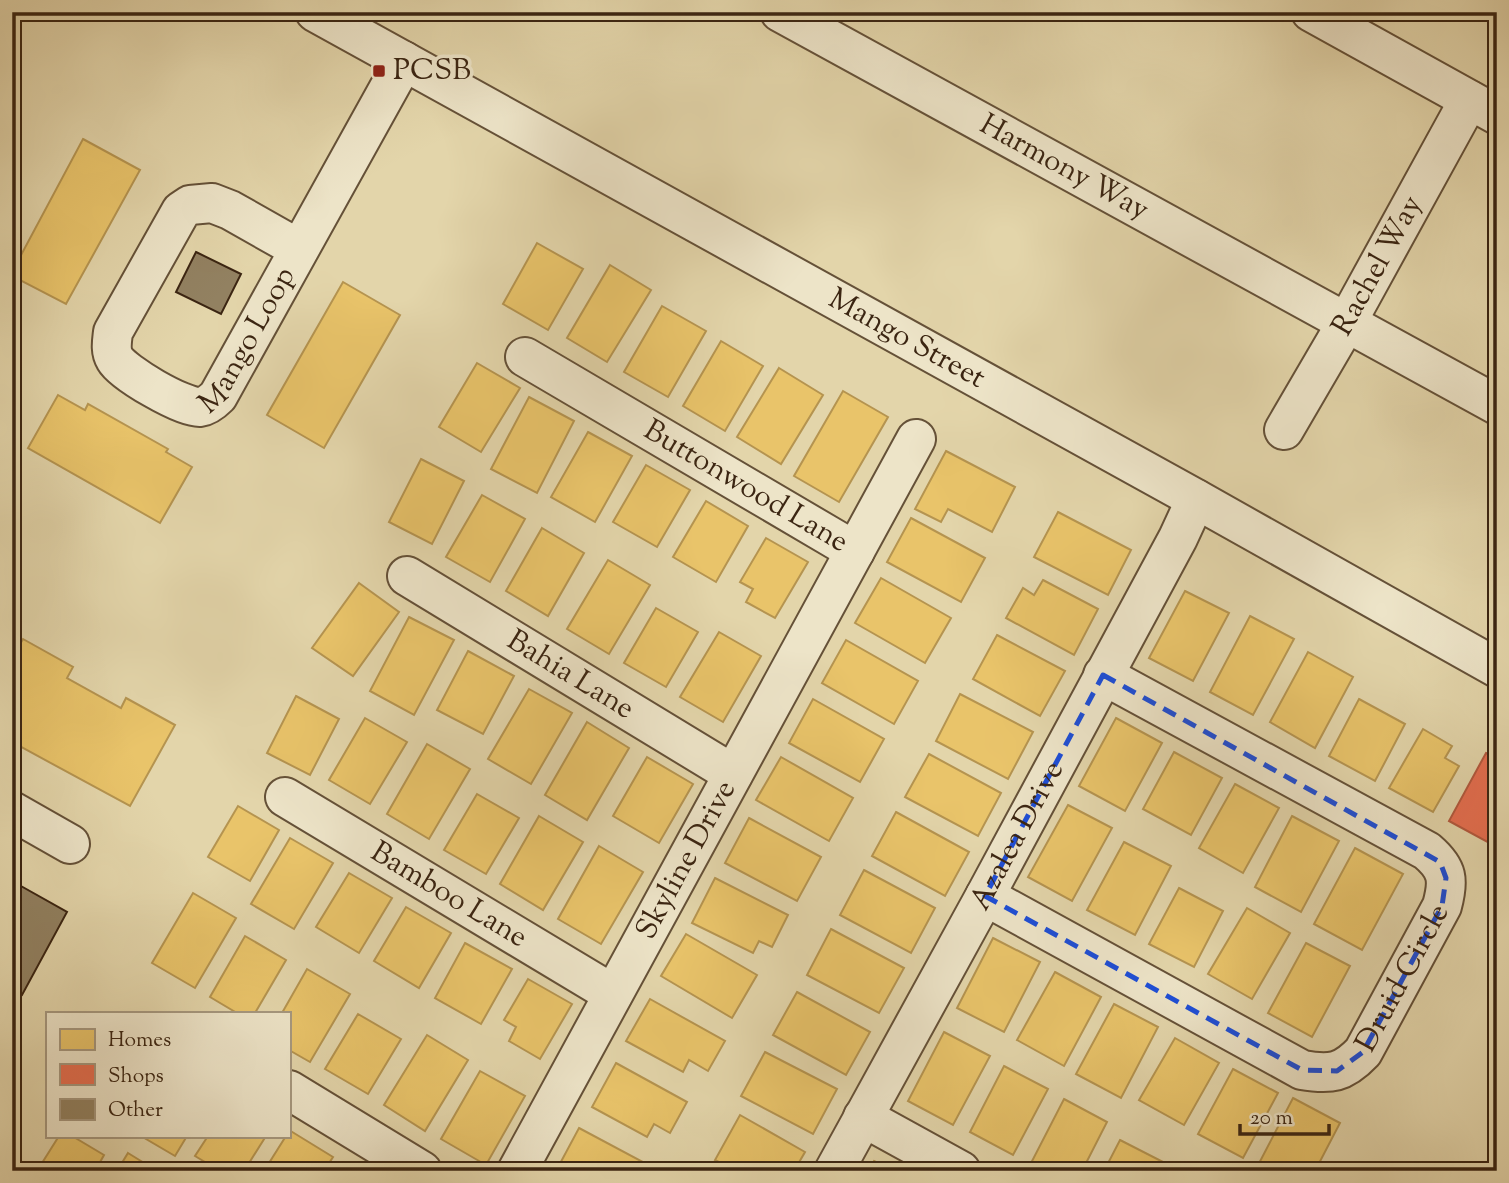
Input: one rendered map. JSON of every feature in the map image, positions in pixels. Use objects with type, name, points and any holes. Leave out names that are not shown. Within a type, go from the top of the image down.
[{"type":"street","name":"Mango Street","points":[[315,12],[1497,668]]},
{"type":"street","name":"Harmony Way","points":[[780,12],[1497,405]]},
{"type":"street","points":[[1311,12],[1483,108]]},
{"type":"street","name":"Mango Loop","points":[[299,249],[230,210],[212,203],[190,205],[181,211],[113,332],[111,346],[114,358],[125,370],[173,399],[190,406],[201,407],[218,396],[404,61]]},
{"type":"street","name":"Rachel Way","points":[[1284,430],[1347,322],[1483,108]]},
{"type":"street","name":"Buttonwood Lane","points":[[525,357],[855,551],[916,439]]},
{"type":"street","name":"Azalea Drive","points":[[834,1171],[1178,538],[1196,499]]},
{"type":"street","name":"Skyline Drive","points":[[517,1171],[855,551]]},
{"type":"street","name":"Bahia Lane","points":[[407,576],[733,774]]},
{"type":"street","name":"Druid Circle","points":[[985,896],[1303,1070],[1320,1073],[1337,1071],[1351,1064],[1363,1052],[1442,906],[1446,878],[1440,862],[1427,851],[1103,675]]},
{"type":"street","name":"Bamboo Lane","points":[[285,797],[613,994]]},
{"type":"street","points":[[12,811],[70,844]]},
{"type":"street","points":[[290,1091],[422,1171]]},
{"type":"street","points":[[863,1117],[961,1171]]},
{"type":"highlighted area","points":[[1103,675],[1440,862],[1446,878],[1442,906],[1363,1052],[1337,1071],[1302,1070],[985,896]]},
{"type":"building: Homes","points":[[83,139],[140,170],[66,304],[12,276],[12,272]]},
{"type":"building: Homes","points":[[537,243],[583,269],[548,330],[503,304]]},
{"type":"building: Homes","points":[[610,265],[651,290],[607,362],[567,338]]},
{"type":"building: Homes","points":[[343,282],[400,315],[324,448],[267,415]]},
{"type":"building: Homes","points":[[662,306],[706,331],[668,397],[624,372]]},
{"type":"building: Homes","points":[[721,341],[763,366],[725,431],[683,406]]},
{"type":"building: Homes","points":[[477,363],[520,388],[481,452],[439,427]]},
{"type":"building: Homes","points":[[779,368],[823,395],[781,464],[737,437]]},
{"type":"building: Homes","points":[[843,391],[888,417],[839,502],[794,476]]},
{"type":"building: Homes","points":[[58,395],[85,410],[88,404],[168,449],[166,452],[192,467],[160,523],[28,448]]},
{"type":"building: Homes","points":[[529,397],[574,421],[537,493],[491,469]]},
{"type":"building: Homes","points":[[588,432],[632,456],[595,522],[551,497]]},
{"type":"building: Homes","points":[[946,451],[1015,487],[992,532],[948,509],[941,522],[915,509]]},
{"type":"building: Homes","points":[[421,459],[464,481],[432,544],[389,522]]},
{"type":"building: Homes","points":[[646,465],[690,490],[657,547],[613,522]]},
{"type":"building: Homes","points":[[482,495],[525,519],[490,582],[446,557]]},
{"type":"building: Homes","points":[[706,501],[748,526],[716,582],[673,557]]},
{"type":"building: Homes","points":[[1058,512],[1131,550],[1108,595],[1034,557]]},
{"type":"building: Homes","points":[[911,518],[985,558],[961,602],[887,562]]},
{"type":"building: Homes","points":[[542,528],[584,553],[548,616],[506,591]]},
{"type":"building: Homes","points":[[766,538],[808,562],[775,618],[746,602],[753,589],[740,582]]},
{"type":"building: Homes","points":[[608,560],[650,585],[609,654],[567,629]]},
{"type":"building: Homes","points":[[881,578],[951,618],[925,663],[855,623]]},
{"type":"building: Homes","points":[[1043,580],[1098,609],[1074,655],[1006,618],[1023,588],[1034,595]]},
{"type":"building: Homes","points":[[359,583],[399,612],[353,676],[312,648]]},
{"type":"building: Homes","points":[[1185,591],[1229,613],[1193,681],[1149,658]]},
{"type":"building: Homes","points":[[656,608],[698,632],[666,687],[624,663]]},
{"type":"building: Homes","points":[[1250,616],[1294,639],[1253,715],[1210,692]]},
{"type":"building: Homes","points":[[409,617],[454,640],[414,715],[370,691]]},
{"type":"building: Homes","points":[[719,632],[761,656],[723,722],[680,697]]},
{"type":"building: Homes","points":[[997,635],[1065,671],[1040,716],[973,679]]},
{"type":"building: Homes","points":[[23,639],[73,667],[67,678],[121,708],[126,698],[175,725],[130,806],[12,742],[12,658]]},
{"type":"building: Homes","points":[[846,640],[918,681],[894,724],[822,683]]},
{"type":"building: Homes","points":[[468,651],[514,676],[483,734],[437,710]]},
{"type":"building: Homes","points":[[1308,652],[1353,677],[1315,748],[1270,722]]},
{"type":"building: Homes","points":[[529,689],[572,713],[531,784],[488,759]]},
{"type":"building: Homes","points":[[960,694],[1033,732],[1008,779],[936,741]]},
{"type":"building: Homes","points":[[296,696],[339,719],[310,775],[267,753]]},
{"type":"building: Homes","points":[[813,699],[884,739],[860,782],[789,743]]},
{"type":"building: Homes","points":[[1359,699],[1405,724],[1375,781],[1329,756]]},
{"type":"building: Homes","points":[[365,718],[407,742],[370,804],[329,780]]},
{"type":"building: Homes","points":[[1116,718],[1162,743],[1125,811],[1079,786]]},
{"type":"building: Homes","points":[[587,722],[629,748],[587,820],[545,795]]},
{"type":"building: Homes","points":[[1423,729],[1452,746],[1445,758],[1459,766],[1433,812],[1389,788]]},
{"type":"building: Homes","points":[[427,744],[470,769],[429,839],[387,814]]},
{"type":"building: Homes","points":[[1174,752],[1222,778],[1191,835],[1143,809]]},
{"type":"building: Homes","points":[[929,754],[1001,793],[978,836],[905,797]]},
{"type":"building: Homes","points":[[647,757],[693,784],[659,843],[613,816]]},
{"type":"building: Homes","points":[[781,757],[853,798],[829,841],[756,800]]},
{"type":"building: Homes","points":[[1235,784],[1279,808],[1243,873],[1199,848]]},
{"type":"building: Homes","points":[[477,794],[519,818],[486,874],[444,850]]},
{"type":"building: Homes","points":[[1068,805],[1112,828],[1072,901],[1028,877]]},
{"type":"building: Homes","points":[[238,806],[279,830],[250,881],[208,857]]},
{"type":"building: Homes","points":[[896,812],[969,852],[945,896],[872,856]]},
{"type":"building: Homes","points":[[539,816],[583,842],[543,910],[500,884]]},
{"type":"building: Homes","points":[[1292,816],[1339,841],[1301,912],[1255,887]]},
{"type":"building: Homes","points":[[749,818],[821,857],[797,901],[725,863]]},
{"type":"building: Homes","points":[[290,838],[333,863],[294,929],[251,904]]},
{"type":"building: Homes","points":[[1124,842],[1171,866],[1135,935],[1087,910]]},
{"type":"building: Homes","points":[[599,846],[643,872],[601,944],[558,919]]},
{"type":"building: Homes","points":[[1355,848],[1403,874],[1362,950],[1314,924]]},
{"type":"building: Homes","points":[[864,870],[935,908],[911,953],[840,915]]},
{"type":"building: Homes","points":[[349,873],[392,898],[359,953],[316,927]]},
{"type":"building: Homes","points":[[715,878],[788,915],[772,947],[759,941],[753,953],[692,923]]},
{"type":"building: Homes","points":[[1179,888],[1223,911],[1194,967],[1149,944]]},
{"type":"building: Homes","points":[[193,893],[236,918],[195,988],[152,963]]},
{"type":"building: Homes","points":[[406,907],[451,933],[419,988],[374,961]]},
{"type":"building: Homes","points":[[1247,908],[1290,933],[1252,999],[1208,974]]},
{"type":"building: Homes","points":[[831,929],[904,968],[879,1013],[807,975]]},
{"type":"building: Homes","points":[[686,934],[757,975],[732,1018],[661,976]]},
{"type":"building: Homes","points":[[245,936],[286,960],[256,1012],[235,1012],[210,997]]},
{"type":"building: Homes","points":[[993,938],[1040,962],[1004,1032],[957,1008]]},
{"type":"building: Homes","points":[[465,943],[512,969],[481,1024],[435,998]]},
{"type":"building: Homes","points":[[1306,943],[1350,966],[1312,1037],[1268,1013]]},
{"type":"building: Homes","points":[[307,969],[350,994],[310,1062],[290,1051],[290,1012],[283,1012]]},
{"type":"building: Homes","points":[[1055,972],[1101,997],[1064,1066],[1017,1040]]},
{"type":"building: Homes","points":[[528,979],[572,1004],[540,1059],[509,1041],[516,1027],[504,1020]]},
{"type":"building: Homes","points":[[797,992],[870,1032],[846,1075],[773,1035]]},
{"type":"building: Homes","points":[[650,999],[725,1041],[708,1071],[689,1060],[683,1072],[626,1041]]},
{"type":"building: Homes","points":[[1114,1004],[1158,1027],[1121,1098],[1076,1074]]},
{"type":"building: Homes","points":[[358,1014],[401,1039],[368,1094],[325,1069]]},
{"type":"building: Homes","points":[[944,1032],[990,1056],[953,1125],[908,1101]]},
{"type":"building: Homes","points":[[427,1035],[468,1060],[425,1131],[384,1105]]},
{"type":"building: Homes","points":[[1175,1038],[1219,1063],[1184,1125],[1139,1100]]},
{"type":"building: Homes","points":[[765,1052],[837,1089],[813,1134],[741,1096]]},
{"type":"building: Homes","points":[[616,1063],[687,1102],[670,1133],[654,1124],[647,1137],[592,1107]]},
{"type":"building: Homes","points":[[1004,1066],[1048,1089],[1013,1155],[970,1132]]},
{"type":"building: Homes","points":[[1233,1069],[1278,1093],[1243,1158],[1198,1134]]},
{"type":"building: Homes","points":[[480,1071],[525,1096],[486,1165],[441,1139]]},
{"type":"building: Homes","points":[[1293,1098],[1340,1123],[1315,1171],[1255,1171]]},
{"type":"building: Homes","points":[[1064,1099],[1107,1122],[1082,1171],[1042,1171],[1030,1165]]},
{"type":"building: Homes","points":[[740,1115],[805,1152],[794,1171],[735,1171],[715,1160]]},
{"type":"building: Homes","points":[[579,1128],[658,1170],[658,1171],[556,1171]]},
{"type":"building: Homes","points":[[290,1131],[333,1157],[324,1171],[264,1171],[285,1138],[290,1138]]},
{"type":"building: Homes","points":[[58,1138],[75,1138],[104,1155],[95,1171],[37,1171]]},
{"type":"building: Homes","points":[[144,1138],[186,1138],[175,1156]]},
{"type":"building: Homes","points":[[207,1138],[265,1138],[244,1171],[220,1171],[195,1156]]},
{"type":"building: Homes","points":[[1120,1140],[1167,1164],[1164,1171],[1104,1171]]},
{"type":"building: Homes","points":[[128,1153],[157,1171],[117,1171]]},
{"type":"building: Homes","points":[[874,1161],[893,1171],[869,1171]]},
{"type":"building: Homes","points":[[1192,1163],[1206,1171],[1187,1171]]},
{"type":"building: Shops","points":[[1486,753],[1497,759],[1497,839],[1493,845],[1449,821]]},
{"type":"building: Other","points":[[196,252],[241,274],[221,314],[176,292]]},
{"type":"building: Other","points":[[12,881],[67,912],[22,995],[12,990]]},
{"type":"place","name":"PCSB","points":[[379,71]]}]
